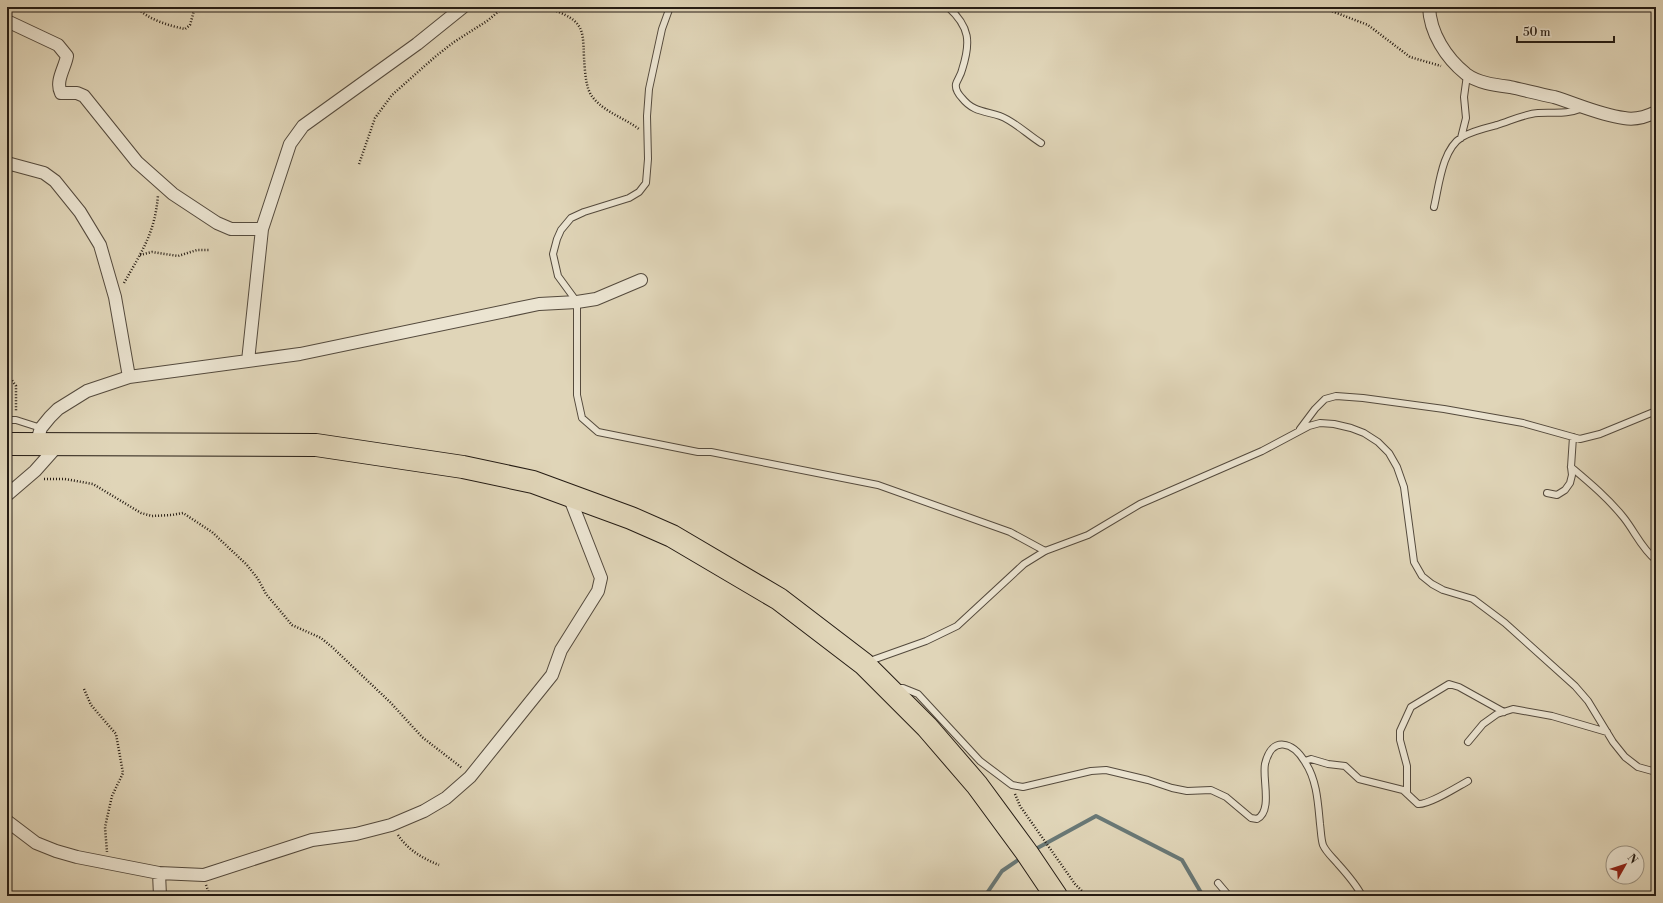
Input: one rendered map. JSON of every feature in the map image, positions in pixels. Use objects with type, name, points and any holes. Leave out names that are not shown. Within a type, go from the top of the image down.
[{"type":"highway","points":[[7,444],[39,436],[59,444],[316,445],[463,467],[533,482],[631,518],[672,536],[779,599],[864,664],[927,727],[976,785],[1027,853],[1056,896]]},
{"type":"street","points":[[248,361],[262,229],[290,144],[303,126],[417,44],[463,7]]},
{"type":"street","points":[[1429,7],[1433,29],[1439,41],[1446,53],[1466,78],[1541,94],[1624,118],[1636,119],[1656,112]]},
{"type":"street","points":[[7,21],[58,44],[67,56],[59,84],[61,94],[78,94],[84,96],[137,162],[173,194],[217,224],[231,229],[262,229]]},
{"type":"street","points":[[7,163],[44,173],[55,181],[80,212],[100,245],[116,297],[130,377]]},
{"type":"street","points":[[39,436],[58,409],[87,391],[130,377],[300,354],[539,304],[577,302],[596,298],[641,280]]},
{"type":"street","points":[[7,495],[35,471],[59,444]]},
{"type":"street","points":[[7,821],[36,843],[77,857],[159,873],[204,875],[312,840],[356,834],[391,825],[424,811],[446,798],[470,777],[552,675],[561,650],[598,591],[601,578],[570,496]]},
{"type":"street","points":[[159,873],[160,896]]},
{"type":"lane","points":[[670,7],[662,29],[649,89],[647,135],[648,159],[646,183],[639,192],[629,198],[584,212],[571,218],[561,230],[553,254],[558,276],[577,302],[577,395],[582,418],[598,432],[698,452],[711,452],[878,485],[1010,532],[1044,551]]},
{"type":"lane","points":[[948,7],[958,16],[967,35],[967,52],[956,84],[957,90],[962,99],[978,111],[1000,116],[1041,143]]},
{"type":"lane","points":[[1461,138],[1466,118],[1464,97],[1466,78]]},
{"type":"lane","points":[[1434,207],[1440,174],[1452,148],[1461,138],[1477,131],[1537,113],[1572,113],[1584,107]]},
{"type":"lane","points":[[1300,430],[1315,409],[1325,399],[1336,396],[1363,398],[1444,409],[1523,423],[1580,439],[1600,434],[1656,411]]},
{"type":"lane","points":[[7,420],[16,420],[39,436]]},
{"type":"lane","points":[[864,664],[932,638],[957,626],[1024,564],[1044,551],[1088,535],[1140,504],[1262,451],[1300,430],[1320,423],[1334,424],[1364,433],[1378,442],[1397,467],[1404,487],[1411,550],[1414,562],[1422,576],[1443,590],[1473,599],[1505,623],[1575,686],[1588,701],[1607,732],[1625,757],[1638,766],[1656,772]]},
{"type":"lane","points":[[1547,493],[1557,495],[1565,490],[1570,483],[1572,475],[1571,467],[1573,437]]},
{"type":"lane","points":[[1571,467],[1616,508],[1636,533],[1650,555],[1656,560]]},
{"type":"lane","points":[[1407,792],[1407,766],[1400,740],[1400,731],[1411,707],[1449,684],[1459,687],[1504,712]]},
{"type":"lane","points":[[890,689],[903,688],[918,694],[980,761],[1012,785],[1023,787],[1092,771],[1106,770],[1187,791],[1211,790],[1226,797],[1251,818],[1257,819],[1261,816],[1266,801],[1265,764],[1272,750],[1279,745],[1285,744],[1291,746],[1298,752],[1311,772],[1316,791],[1324,846],[1350,877],[1362,896]]},
{"type":"lane","points":[[1468,742],[1483,724],[1497,714],[1513,709],[1530,711],[1607,732]]},
{"type":"lane","points":[[1305,762],[1311,759],[1345,766],[1359,779],[1389,785],[1407,792],[1418,804],[1423,805],[1468,781]]},
{"type":"lane","points":[[1218,883],[1229,896]]},
{"type":"path","points":[[137,7],[141,12],[170,26],[184,29],[190,25],[195,7]]},
{"type":"path","points":[[359,164],[375,118],[392,95],[436,56],[454,42],[487,21],[504,7]]},
{"type":"path","points":[[545,7],[563,13],[577,22],[583,33],[586,84],[591,95],[602,108],[631,123],[647,135]]},
{"type":"path","points":[[1321,7],[1368,25],[1410,57],[1441,66],[1466,78]]},
{"type":"path","points":[[116,297],[148,240],[156,215],[158,195],[153,175]]},
{"type":"path","points":[[140,255],[152,252],[178,256],[197,250],[210,250]]},
{"type":"path","points":[[7,372],[16,386],[16,420]]},
{"type":"path","points":[[22,483],[44,479],[80,481],[93,484],[141,512],[152,516],[183,513],[196,521],[212,532],[230,551],[247,565],[258,579],[266,594],[292,625],[321,638],[332,647],[391,703],[422,737],[456,763],[470,777]]},
{"type":"path","points":[[84,689],[91,705],[116,734],[123,773],[112,796],[105,827],[107,862]]},
{"type":"path","points":[[1012,785],[1020,806],[1075,884],[1087,896]]},
{"type":"path","points":[[391,825],[411,850],[425,859],[439,865]]},
{"type":"waterway","points":[[1032,851],[1096,816],[1182,860],[1203,896]]},
{"type":"waterway","points":[[985,896],[1002,871],[1021,858]]}]
